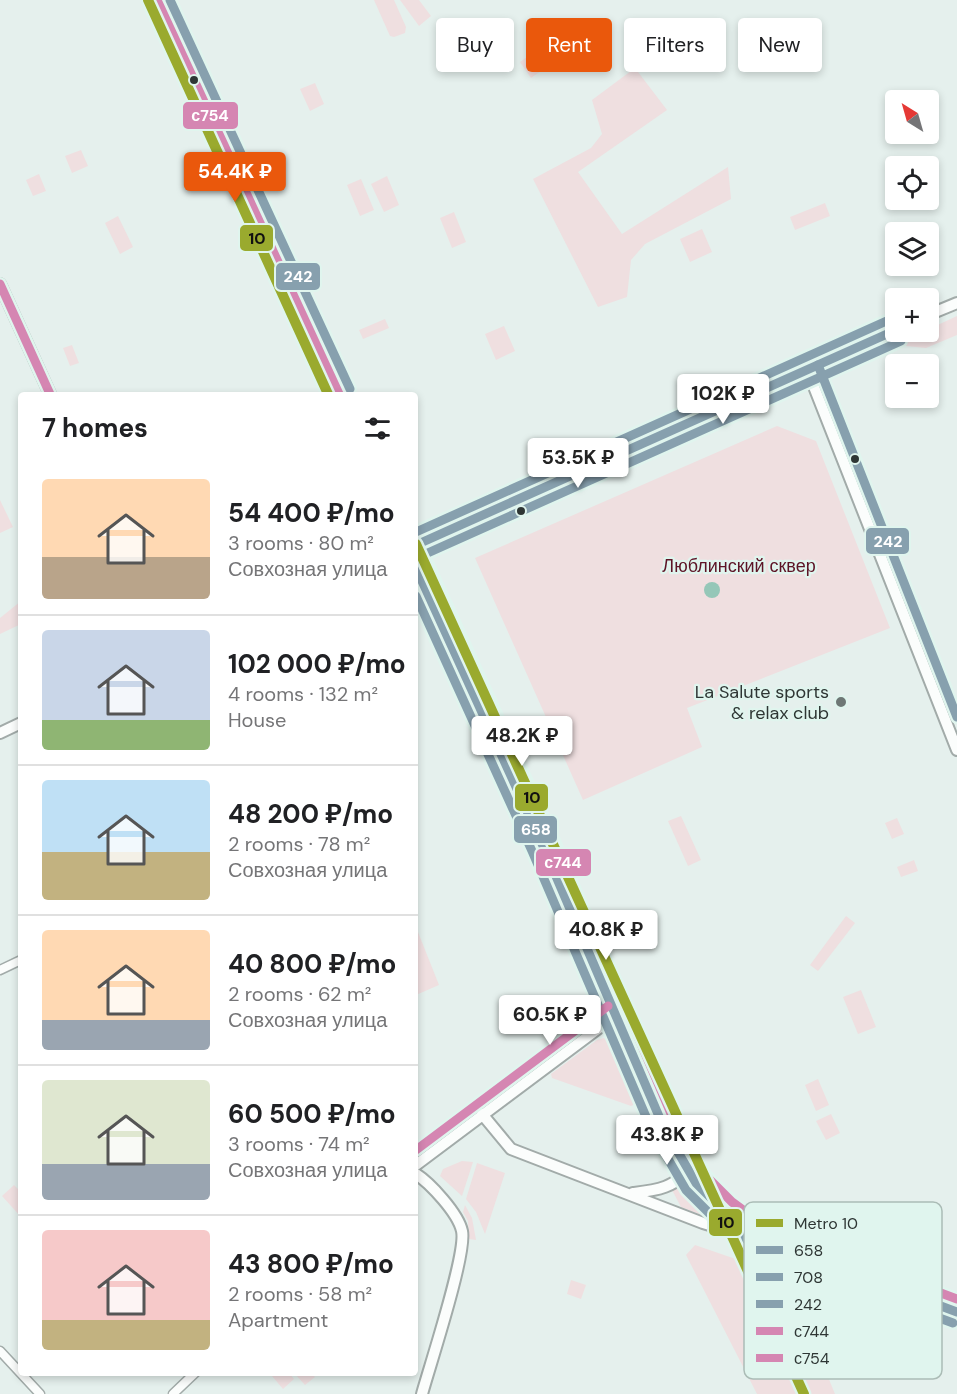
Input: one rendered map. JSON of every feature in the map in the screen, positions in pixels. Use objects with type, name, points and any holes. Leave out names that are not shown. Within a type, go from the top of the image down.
[{"type":"street","points":[[157,0],[338,392]]},
{"type":"street","points":[[0,284],[49,392]]},
{"type":"street","points":[[939,310],[957,303]]},
{"type":"street","points":[[418,544],[691,424],[885,335]]},
{"type":"street","points":[[807,369],[957,750]]},
{"type":"street","points":[[418,572],[543,846],[664,1128],[685,1166],[724,1211],[744,1225]]},
{"type":"street","points":[[0,733],[18,724]]},
{"type":"street","points":[[0,970],[18,961]]},
{"type":"street","points":[[418,1163],[615,1016]]},
{"type":"street","points":[[482,1114],[511,1149],[703,1223],[744,1236]]},
{"type":"street","points":[[630,1193],[654,1191],[667,1186],[681,1175],[685,1166]]},
{"type":"street","points":[[418,1175],[428,1182],[458,1221],[462,1233],[455,1272],[422,1394]]},
{"type":"street","points":[[942,1306],[957,1312]]},
{"type":"street","points":[[0,1351],[18,1370]]},
{"type":"street","points":[[23,1376],[40,1394]]},
{"type":"street","points":[[173,1394],[192,1376]]},
{"type":"green space","points":[[374,0],[394,0],[406,27],[405,33],[390,36]]},
{"type":"green space","points":[[400,0],[419,0],[431,16],[419,26]]},
{"type":"green space","points":[[526,58],[526,71],[520,62]]},
{"type":"green space","points":[[527,72],[539,72],[531,78]]},
{"type":"green space","points":[[630,72],[638,72],[667,110],[578,172],[622,234],[728,167],[731,199],[645,244],[631,260],[627,297],[598,307],[533,179],[591,148],[602,134],[592,100]]},
{"type":"green space","points":[[315,83],[324,104],[310,111],[300,89]]},
{"type":"green space","points":[[81,150],[88,166],[72,173],[65,156]]},
{"type":"green space","points":[[39,174],[46,191],[33,196],[26,180]]},
{"type":"green space","points":[[387,176],[399,205],[384,212],[371,184]]},
{"type":"green space","points":[[361,179],[374,210],[360,216],[347,185]]},
{"type":"green space","points":[[825,203],[830,216],[795,230],[790,217]]},
{"type":"green space","points":[[454,212],[466,242],[452,248],[440,218]]},
{"type":"green space","points":[[118,216],[133,247],[120,254],[105,223]]},
{"type":"green space","points":[[702,229],[712,252],[690,262],[680,239]]},
{"type":"green space","points":[[957,316],[957,335],[926,348],[906,346],[905,342],[939,342],[939,324]]},
{"type":"green space","points":[[385,319],[389,328],[363,339],[359,330]]},
{"type":"green space","points":[[504,326],[515,351],[496,360],[485,334]]},
{"type":"green space","points":[[72,345],[79,363],[70,366],[63,348]]},
{"type":"green space","name":"Люблинский сквер","points":[[777,426],[816,441],[890,628],[687,708],[702,747],[583,800],[475,558]]},
{"type":"green space","points":[[0,500],[13,527],[0,533]]},
{"type":"green space","points":[[18,603],[18,625],[0,634],[0,618]]},
{"type":"green space","points":[[681,816],[701,860],[688,866],[668,821]]},
{"type":"green space","points":[[897,818],[904,834],[892,839],[885,823]]},
{"type":"green space","points":[[914,860],[918,871],[901,877],[897,867]]},
{"type":"green space","points":[[846,916],[855,923],[818,971],[810,965]]},
{"type":"green space","points":[[418,932],[439,985],[418,994]]},
{"type":"green space","points":[[861,990],[876,1027],[858,1034],[843,997]]},
{"type":"green space","points":[[604,1038],[618,1049],[642,1101],[631,1106],[552,1078],[551,1074],[597,1040]]},
{"type":"green space","points":[[818,1079],[829,1105],[816,1111],[805,1085]]},
{"type":"green space","points":[[831,1114],[840,1133],[826,1140],[816,1121]]},
{"type":"green space","points":[[462,1161],[473,1162],[462,1196],[440,1176],[443,1169]]},
{"type":"green space","points":[[477,1163],[505,1173],[485,1234],[476,1212],[466,1199]]},
{"type":"green space","points":[[14,1185],[18,1189],[18,1214],[2,1196]]},
{"type":"green space","points":[[684,1185],[714,1220],[681,1207],[671,1188]]},
{"type":"green space","points":[[465,1205],[472,1218],[476,1240],[469,1239],[468,1221],[463,1212]]},
{"type":"green space","points":[[695,1245],[744,1262],[744,1369],[686,1255]]},
{"type":"green space","points":[[571,1280],[586,1285],[581,1299],[567,1294]]},
{"type":"green space","points":[[272,1376],[292,1376],[294,1379],[283,1389]]},
{"type":"green space","points":[[297,1376],[315,1377],[305,1385]]},
{"type":"green space","points":[[749,1379],[829,1379],[835,1394],[757,1394]]},
{"type":"shaded area","points":[[709,582],[715,582],[720,590],[718,596],[709,598],[704,593],[704,587]]},
{"type":"metro line","name":"10","points":[[148,0],[327,392]]},
{"type":"metro line","name":"10","points":[[418,548],[744,1263]]},
{"type":"metro line","name":"10","points":[[797,1379],[804,1394]]},
{"type":"transit line","name":"с754","points":[[157,0],[338,392]]},
{"type":"transit line","name":"242","points":[[170,0],[350,389]]},
{"type":"transit line","name":"с754","points":[[0,284],[49,392]]},
{"type":"transit line","name":"242","points":[[418,531],[885,322]]},
{"type":"transit line","name":"658","points":[[418,544],[885,335]]},
{"type":"transit line","name":"708","points":[[421,556],[899,342]]},
{"type":"transit line","name":"242","points":[[818,365],[957,717]]},
{"type":"transit line","name":"с744","points":[[427,563],[554,841],[675,1123],[706,1176],[744,1211]]},
{"type":"transit line","name":"658","points":[[418,572],[543,846],[664,1128],[696,1183],[724,1211],[744,1225]]},
{"type":"transit line","name":"708","points":[[418,600],[532,851],[653,1133],[686,1190],[716,1220],[744,1238]]},
{"type":"transit line","name":"с744","points":[[418,1148],[608,1006]]},
{"type":"transit line","name":"с744","points":[[942,1293],[957,1299]]},
{"type":"transit line","name":"658","points":[[942,1306],[957,1312]]},
{"type":"transit line","name":"708","points":[[942,1319],[953,1323]]},
{"type":"place","name":"La Salute sports & relax club","points":[[841,702]]}]
